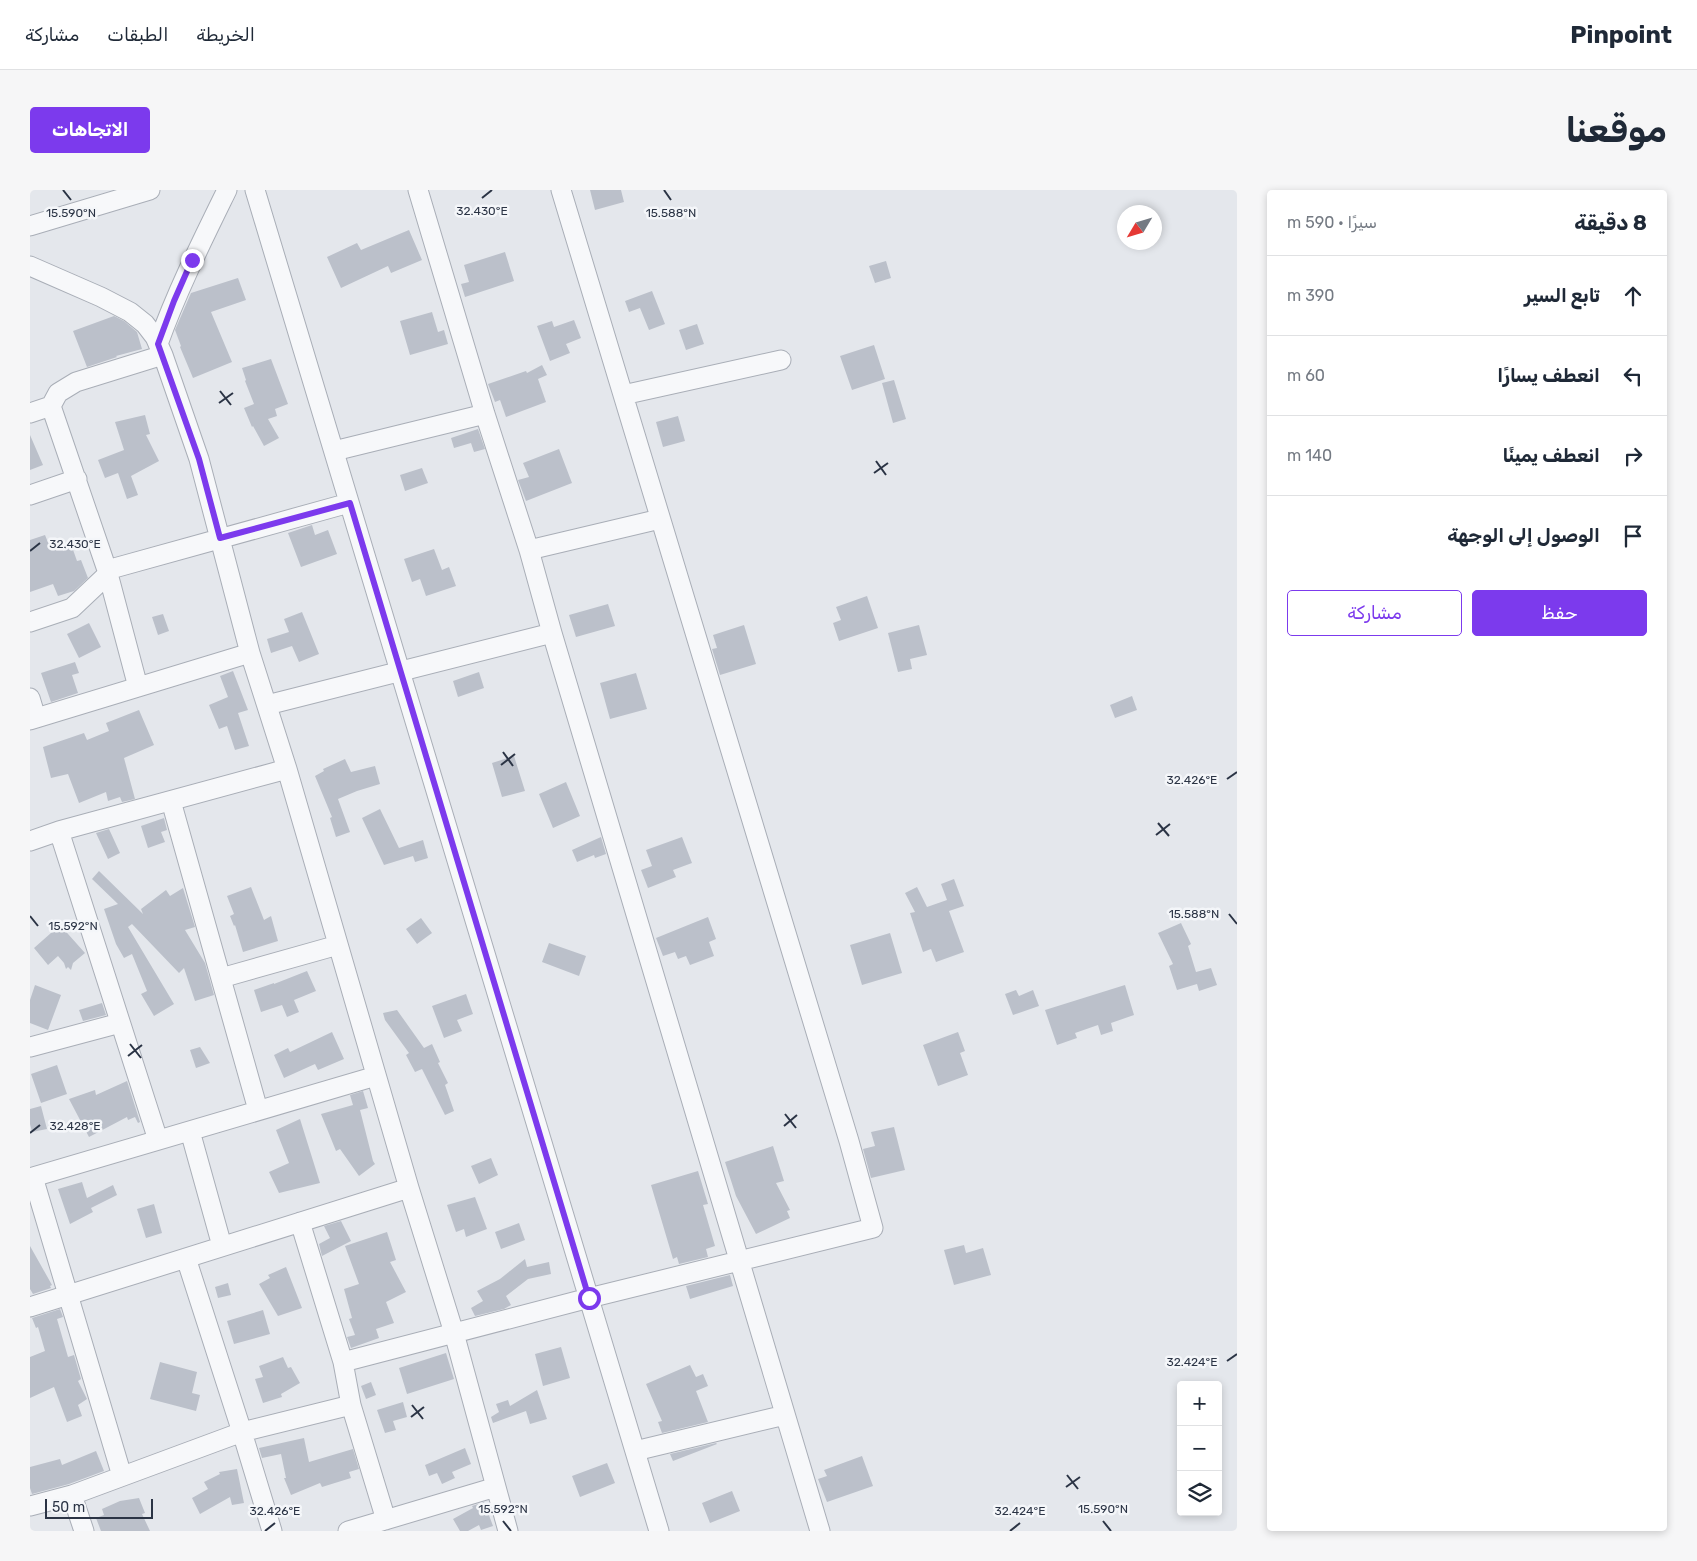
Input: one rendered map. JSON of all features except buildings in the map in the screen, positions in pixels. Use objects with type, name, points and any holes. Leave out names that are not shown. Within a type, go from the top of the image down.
[{"type":"street","points":[[30,226],[150,190]]},
{"type":"street","points":[[160,350],[174,301],[227,190]]},
{"type":"street","points":[[255,190],[659,1531]]},
{"type":"street","points":[[418,190],[485,414],[529,550],[552,633],[820,1531]]},
{"type":"street","points":[[343,1362],[589,1298],[873,1228],[561,190]]},
{"type":"street","points":[[30,266],[130,312],[145,324],[160,350],[199,459],[250,653],[287,769],[409,1188],[454,1333],[508,1531]]},
{"type":"street","points":[[30,412],[51,406],[58,393],[76,382],[160,350]]},
{"type":"street","points":[[623,396],[781,360]]},
{"type":"street","points":[[51,406],[107,572],[138,687]]},
{"type":"street","points":[[334,452],[485,414]]},
{"type":"street","points":[[30,495],[77,479]]},
{"type":"street","points":[[30,622],[72,608],[107,572],[220,538],[350,503]]},
{"type":"street","points":[[529,550],[660,519]]},
{"type":"street","points":[[267,705],[552,633]]},
{"type":"street","points":[[30,698],[33,719],[250,653]]},
{"type":"street","points":[[30,841],[59,831],[287,769]]},
{"type":"street","points":[[171,801],[258,1110]]},
{"type":"street","points":[[59,831],[158,1140]]},
{"type":"street","points":[[221,978],[338,945]]},
{"type":"street","points":[[30,1048],[120,1023]]},
{"type":"street","points":[[122,1476],[32,1178],[376,1076]]},
{"type":"street","points":[[190,1131],[222,1246]]},
{"type":"street","points":[[30,1306],[409,1188]]},
{"type":"street","points":[[300,1222],[343,1362],[351,1405],[386,1520]]},
{"type":"street","points":[[186,1258],[272,1531]]},
{"type":"street","points":[[30,1506],[72,1495],[242,1432],[351,1405]]},
{"type":"street","points":[[635,1451],[785,1415]]},
{"type":"street","points":[[348,1531],[496,1487]]},
{"type":"street","points":[[72,1495],[84,1531]]},
{"type":"route","points":[[192,260],[158,344],[199,459],[220,538],[350,503],[589,1298]]}]
